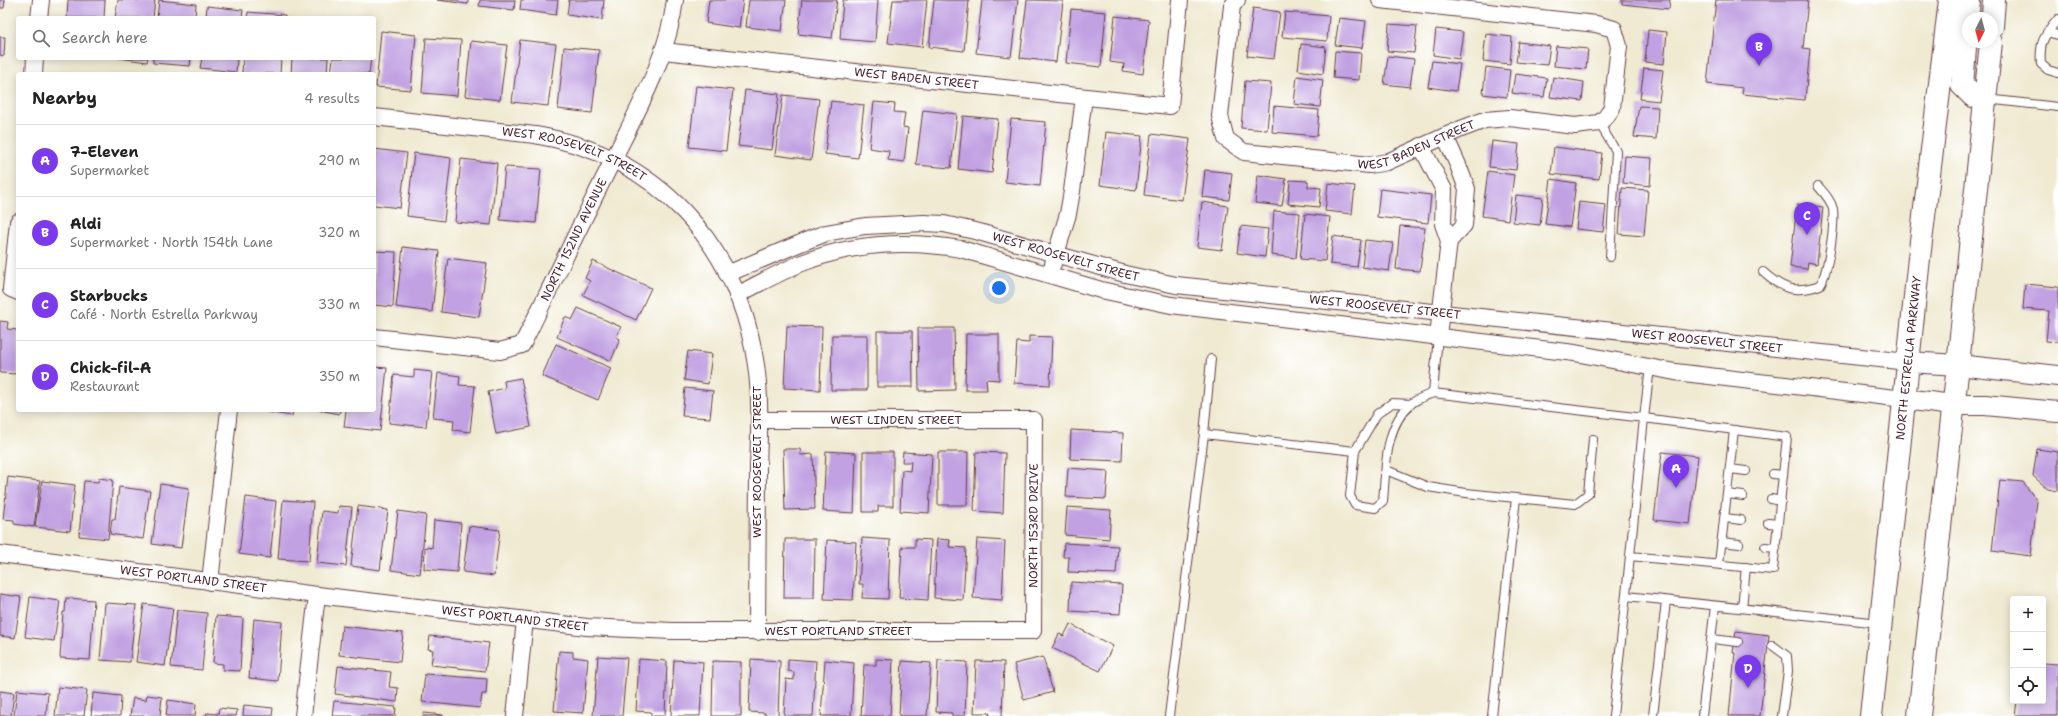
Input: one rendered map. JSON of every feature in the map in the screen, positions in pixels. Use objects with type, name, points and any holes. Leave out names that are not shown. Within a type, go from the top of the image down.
[{"type":"main road","name":"NORTH ESTRELLA PARKWAY","points":[[1871,716],[1908,362],[1950,0]]},
{"type":"main road","points":[[1969,0],[1962,85],[1973,96],[1985,99]]},
{"type":"main road","points":[[1993,12],[1994,0]]},
{"type":"main road","points":[[1919,716],[1958,365],[1990,48]]},
{"type":"street","points":[[39,16],[41,0]]},
{"type":"street","name":"NORTH 152ND AVENUE","points":[[376,337],[500,351],[522,344],[614,158],[641,107],[663,52],[672,21],[675,0]]},
{"type":"street","name":"WEST BADEN STREET","points":[[663,52],[1170,106],[1180,0]]},
{"type":"street","name":"WEST BADEN STREET","points":[[1237,0],[1232,6],[1220,116],[1226,139],[1244,152],[1370,165],[1387,162],[1421,146],[1485,120],[1510,118],[1575,126],[1602,120]]},
{"type":"street","points":[[1380,0],[1596,24],[1614,29],[1619,46],[1612,108],[1602,120]]},
{"type":"street","points":[[34,72],[35,60]]},
{"type":"street","points":[[1050,275],[1072,191],[1084,97]]},
{"type":"street","name":"WEST ROOSEVELT STREET","points":[[376,117],[558,139],[614,158],[640,173],[664,191],[684,210],[710,242],[737,295],[750,336],[756,367],[759,420],[757,632]]},
{"type":"street","points":[[1445,136],[1467,189],[1464,225],[1449,241]]},
{"type":"street","points":[[1421,146],[1442,187],[1443,224],[1449,241],[1438,336]]},
{"type":"street","points":[[1442,187],[1464,180]]},
{"type":"street","name":"WEST ROOSEVELT STREET","points":[[727,274],[826,233],[865,226],[905,223],[944,224],[1056,253],[1124,274],[1176,285],[1908,362],[1958,365],[2058,376]]},
{"type":"street","name":"WEST ROOSEVELT STREET","points":[[737,295],[778,274],[815,259],[866,246],[926,245],[961,249],[1132,298],[1171,306],[1575,353],[1683,373],[1953,405],[1985,405],[2058,412]]},
{"type":"street","points":[[15,291],[16,268]]},
{"type":"street","points":[[210,582],[229,412]]},
{"type":"street","name":"WEST LINDEN STREET","points":[[759,420],[1034,420]]},
{"type":"street","name":"NORTH 153RD DRIVE","points":[[1033,631],[1034,420]]},
{"type":"street","name":"WEST PORTLAND STREET","points":[[0,554],[210,582],[587,627],[673,631],[757,632],[1033,631]]},
{"type":"street","points":[[303,716],[317,595]]},
{"type":"street","points":[[514,716],[525,620]]},
{"type":"lane","points":[[2058,19],[2041,42],[2041,64],[2048,70],[2058,73]]},
{"type":"lane","points":[[2047,32],[2058,35]]},
{"type":"lane","points":[[1985,99],[2058,107]]},
{"type":"lane","points":[[1602,120],[1616,151],[1610,257]]},
{"type":"lane","points":[[1763,272],[1776,284],[1790,289],[1807,290],[1820,285],[1825,277],[1829,257],[1833,210],[1829,199],[1818,186]]},
{"type":"lane","points":[[1433,393],[1438,336]]},
{"type":"lane","points":[[1169,716],[1204,434],[1211,359]]},
{"type":"lane","points":[[1613,716],[1650,367]]},
{"type":"lane","points":[[1411,404],[1392,403],[1377,414],[1355,451],[1350,496],[1355,505],[1375,508],[1383,501],[1393,427],[1411,404],[1433,393],[1644,418],[1787,437],[1773,570],[1630,556]]},
{"type":"lane","points":[[1719,564],[1734,430]]},
{"type":"lane","points":[[1204,434],[1355,451]]},
{"type":"lane","points":[[1386,470],[1428,487],[1575,504],[1588,494],[1593,439]]},
{"type":"lane","points":[[1730,469],[1746,471]]},
{"type":"lane","points":[[1773,474],[1783,475]]},
{"type":"lane","points":[[1727,494],[1743,496]]},
{"type":"lane","points":[[1492,716],[1516,498]]},
{"type":"lane","points":[[1771,499],[1781,501]]},
{"type":"lane","points":[[1725,518],[1741,520]]},
{"type":"lane","points":[[1768,523],[1778,524]]},
{"type":"lane","points":[[1722,542],[1739,544]]},
{"type":"lane","points":[[1765,547],[1776,548]]},
{"type":"lane","points":[[1742,608],[1746,567]]},
{"type":"lane","points":[[1626,596],[1881,623]]},
{"type":"lane","points":[[1653,716],[1666,601]]},
{"type":"lane","points":[[1702,716],[1715,606]]},
{"type":"lane","points":[[1712,640],[1738,642]]},
{"type":"lane","points":[[1772,646],[1787,656],[1788,671],[1782,716]]},
{"type":"building","points":[[0,0],[5,0],[4,8],[0,8]]},
{"type":"building","points":[[68,0],[105,0],[104,16],[67,16]]},
{"type":"building","points":[[118,0],[155,0],[153,16],[115,16]]},
{"type":"building","points":[[159,0],[196,4],[195,16],[157,16]]},
{"type":"building","points":[[437,0],[468,0],[468,4]]},
{"type":"building","points":[[480,0],[515,0],[514,10],[479,6]]},
{"type":"building","points":[[521,0],[558,0],[556,15],[520,10]]},
{"type":"building","points":[[569,0],[604,0],[602,20],[567,15]]},
{"type":"building","points":[[709,0],[743,0],[739,28],[706,23]]},
{"type":"building","points":[[749,0],[786,0],[782,31],[746,27]]},
{"type":"building","points":[[802,0],[837,0],[832,38],[798,34]]},
{"type":"building","points":[[843,0],[878,0],[875,42],[840,39]]},
{"type":"building","points":[[893,0],[927,0],[922,47],[888,43]]},
{"type":"building","points":[[934,0],[969,0],[964,51],[929,47]]},
{"type":"building","points":[[982,0],[1018,0],[1011,57],[976,53]]},
{"type":"building","points":[[1027,0],[1063,1],[1056,62],[1020,58]]},
{"type":"building","points":[[1622,0],[1670,0],[1669,9],[1622,4]]},
{"type":"building","points":[[1716,0],[1808,0],[1803,48],[1810,49],[1805,100],[1742,94],[1743,88],[1707,84]]},
{"type":"building","points":[[207,6],[243,10],[242,16],[206,16]]},
{"type":"building","points":[[1253,8],[1280,12],[1274,59],[1247,56]]},
{"type":"building","points":[[1071,9],[1106,12],[1101,67],[1066,63]]},
{"type":"building","points":[[248,12],[285,15],[285,16],[247,16]]},
{"type":"building","points":[[1285,12],[1329,16],[1327,41],[1282,37]]},
{"type":"building","points":[[1115,16],[1149,20],[1143,74],[1123,71],[1124,64],[1110,62]]},
{"type":"building","points":[[1339,18],[1366,21],[1362,48],[1335,45]]},
{"type":"building","points":[[1389,24],[1417,26],[1414,53],[1387,51]]},
{"type":"building","points":[[1436,29],[1463,32],[1459,59],[1433,55]]},
{"type":"building","points":[[1648,30],[1667,32],[1664,64],[1645,62]]},
{"type":"building","points":[[381,31],[416,35],[411,90],[376,87]]},
{"type":"building","points":[[1486,34],[1512,37],[1510,64],[1483,61]]},
{"type":"building","points":[[0,37],[5,37],[4,56],[0,55]]},
{"type":"building","points":[[426,38],[461,40],[457,96],[422,93]]},
{"type":"building","points":[[520,40],[556,44],[548,106],[512,102]]},
{"type":"building","points":[[471,41],[507,45],[500,100],[465,96]]},
{"type":"building","points":[[1519,42],[1550,46],[1547,65],[1516,62]]},
{"type":"building","points":[[1301,44],[1326,47],[1323,74],[1298,70]]},
{"type":"building","points":[[1556,46],[1588,49],[1586,69],[1554,66]]},
{"type":"building","points":[[564,47],[599,50],[592,113],[558,109]]},
{"type":"building","points":[[1335,51],[1361,53],[1359,80],[1333,78]]},
{"type":"building","points":[[1388,56],[1414,59],[1410,87],[1384,84]]},
{"type":"building","points":[[133,60],[148,60],[147,62]]},
{"type":"building","points":[[153,60],[191,60],[190,66],[153,63]]},
{"type":"building","points":[[202,60],[237,60],[236,72],[200,68]]},
{"type":"building","points":[[243,60],[281,60],[280,72],[242,72]]},
{"type":"building","points":[[292,60],[328,60],[327,72],[291,72]]},
{"type":"building","points":[[333,60],[371,60],[369,72],[331,72]]},
{"type":"building","points":[[1432,61],[1460,64],[1456,91],[1428,87]]},
{"type":"building","points":[[1486,67],[1510,70],[1507,97],[1483,94]]},
{"type":"building","points":[[1644,68],[1663,70],[1659,101],[1640,99]]},
{"type":"building","points":[[1515,74],[1547,78],[1544,97],[1512,93]]},
{"type":"building","points":[[1297,76],[1323,80],[1320,107],[1294,104]]},
{"type":"building","points":[[1553,77],[1584,82],[1582,101],[1550,97]]},
{"type":"building","points":[[1245,81],[1271,83],[1267,130],[1241,128]]},
{"type":"building","points":[[696,86],[733,90],[726,151],[689,147]]},
{"type":"building","points":[[745,90],[779,94],[772,150],[738,146]]},
{"type":"building","points":[[783,95],[819,99],[811,160],[775,155]]},
{"type":"building","points":[[831,101],[864,105],[858,158],[825,154]]},
{"type":"building","points":[[874,102],[895,104],[894,112],[905,113],[903,127],[908,128],[904,162],[888,160],[889,151],[869,148]]},
{"type":"building","points":[[1274,106],[1319,110],[1317,136],[1272,132]]},
{"type":"building","points":[[1639,106],[1658,107],[1656,139],[1634,137]]},
{"type":"building","points":[[923,110],[957,114],[951,168],[916,165]]},
{"type":"building","points":[[963,116],[998,119],[992,173],[958,169]]},
{"type":"building","points":[[1011,119],[1046,122],[1040,186],[1005,182]]},
{"type":"building","points":[[1106,132],[1142,136],[1136,190],[1100,185]]},
{"type":"building","points":[[1151,134],[1190,139],[1182,200],[1144,195]]},
{"type":"building","points":[[1492,141],[1519,144],[1516,170],[1489,167]]},
{"type":"building","points":[[1554,147],[1602,153],[1599,179],[1551,174]]},
{"type":"building","points":[[376,149],[407,153],[400,208],[376,205]]},
{"type":"building","points":[[414,153],[451,158],[444,221],[407,216]]},
{"type":"building","points":[[1625,156],[1652,158],[1650,186],[1623,183]]},
{"type":"building","points":[[461,159],[497,163],[491,225],[455,222]]},
{"type":"building","points":[[505,167],[541,169],[536,223],[500,220]]},
{"type":"building","points":[[1205,170],[1232,173],[1229,200],[1202,197]]},
{"type":"building","points":[[1488,171],[1514,175],[1508,220],[1482,216]]},
{"type":"building","points":[[1258,175],[1286,179],[1282,206],[1255,203]]},
{"type":"building","points":[[1551,179],[1576,183],[1570,227],[1545,224]]},
{"type":"building","points":[[1290,180],[1308,181],[1308,187],[1321,188],[1319,207],[1288,204]]},
{"type":"building","points":[[1328,183],[1355,186],[1352,214],[1325,211]]},
{"type":"building","points":[[1622,188],[1648,190],[1644,236],[1619,234]]},
{"type":"building","points":[[1380,189],[1431,195],[1428,223],[1377,217]]},
{"type":"building","points":[[1516,195],[1543,198],[1540,225],[1513,222]]},
{"type":"building","points":[[1202,202],[1228,206],[1222,250],[1197,247]]},
{"type":"building","points":[[1579,202],[1606,205],[1603,232],[1576,229]]},
{"type":"building","points":[[1797,204],[1823,207],[1817,264],[1808,262],[1807,269],[1790,267]]},
{"type":"building","points":[[1274,211],[1300,213],[1296,258],[1271,255]]},
{"type":"building","points":[[1305,214],[1330,217],[1325,261],[1300,259]]},
{"type":"building","points":[[1241,226],[1268,229],[1265,257],[1237,253]]},
{"type":"building","points":[[1400,226],[1425,228],[1420,271],[1396,269]]},
{"type":"building","points":[[1333,236],[1361,240],[1357,267],[1330,264]]},
{"type":"building","points":[[1365,240],[1393,243],[1389,271],[1362,267]]},
{"type":"building","points":[[403,247],[439,251],[432,312],[396,307]]},
{"type":"building","points":[[376,251],[396,252],[393,307],[376,305]]},
{"type":"building","points":[[448,258],[487,263],[479,317],[441,312]]},
{"type":"building","points":[[593,261],[651,288],[636,320],[583,295],[590,281],[585,278]]},
{"type":"building","points":[[2025,284],[2058,287],[2058,342],[2046,341],[2049,311],[2023,309]]},
{"type":"building","points":[[578,308],[621,327],[616,337],[620,339],[611,361],[557,337],[565,317],[572,320]]},
{"type":"building","points":[[0,321],[8,322],[7,329],[16,330],[16,374],[0,373]]},
{"type":"building","points":[[787,326],[822,327],[820,390],[784,388]]},
{"type":"building","points":[[918,328],[954,328],[955,390],[919,391]]},
{"type":"building","points":[[877,331],[912,331],[913,387],[877,387]]},
{"type":"building","points":[[966,334],[999,334],[999,380],[986,379],[987,390],[965,390]]},
{"type":"building","points":[[832,335],[867,335],[867,390],[831,390]]},
{"type":"building","points":[[1029,336],[1052,337],[1050,385],[1014,383],[1017,342],[1029,343]]},
{"type":"building","points":[[556,344],[611,368],[598,400],[542,376]]},
{"type":"building","points":[[688,351],[712,354],[708,384],[684,380]]},
{"type":"building","points":[[376,367],[387,368],[380,431],[344,427],[346,412],[376,412]]},
{"type":"building","points":[[414,370],[432,372],[426,427],[389,423],[394,375],[414,377]]},
{"type":"building","points":[[438,373],[460,376],[459,385],[475,386],[470,432],[453,430],[454,420],[433,418]]},
{"type":"building","points":[[521,378],[531,427],[496,434],[488,392],[505,388],[504,381]]},
{"type":"building","points":[[685,388],[713,391],[710,418],[682,416]]},
{"type":"building","points":[[267,412],[293,412],[292,416]]},
{"type":"building","points":[[329,412],[340,412],[339,414]]},
{"type":"building","points":[[1071,430],[1123,433],[1122,461],[1070,459]]},
{"type":"building","points":[[783,449],[800,449],[801,455],[813,454],[815,509],[785,510]]},
{"type":"building","points":[[2037,449],[2058,452],[2058,491],[2048,489],[2033,476]]},
{"type":"building","points":[[826,451],[856,453],[854,513],[823,511]]},
{"type":"building","points":[[863,452],[893,452],[893,506],[878,506],[878,512],[863,512]]},
{"type":"building","points":[[903,452],[932,454],[929,513],[900,511],[902,470],[910,471],[911,462],[902,462]]},
{"type":"building","points":[[938,452],[968,452],[967,505],[938,505]]},
{"type":"building","points":[[976,452],[1005,453],[1003,513],[974,511]]},
{"type":"building","points":[[1662,452],[1698,456],[1690,524],[1654,520]]},
{"type":"building","points":[[1068,468],[1108,471],[1106,499],[1066,497]]},
{"type":"building","points":[[8,477],[40,481],[34,527],[14,524],[14,520],[3,519]]},
{"type":"building","points":[[99,478],[113,480],[108,539],[79,536],[84,481],[98,482]]},
{"type":"building","points":[[2000,480],[2023,482],[2037,501],[2031,556],[1992,551]]},
{"type":"building","points":[[42,481],[75,485],[70,531],[35,527]]},
{"type":"building","points":[[160,484],[189,488],[181,548],[152,544]]},
{"type":"building","points":[[119,487],[150,491],[143,539],[110,534],[112,519],[115,519]]},
{"type":"building","points":[[246,497],[276,501],[270,558],[239,554]]},
{"type":"building","points":[[283,500],[313,502],[309,561],[278,559]]},
{"type":"building","points":[[339,506],[352,507],[346,566],[317,563],[322,511],[338,513]]},
{"type":"building","points":[[358,506],[388,510],[380,570],[351,566]]},
{"type":"building","points":[[1067,507],[1111,510],[1109,539],[1065,535]]},
{"type":"building","points":[[398,511],[426,515],[420,574],[391,570]]},
{"type":"building","points":[[434,520],[461,523],[457,572],[424,569],[425,547],[432,548]]},
{"type":"building","points":[[469,526],[500,530],[494,576],[463,572]]},
{"type":"building","points":[[862,538],[890,540],[888,599],[862,598],[863,584],[859,584]]},
{"type":"building","points":[[785,539],[815,539],[814,598],[784,598]]},
{"type":"building","points":[[915,539],[931,540],[928,600],[899,598],[902,547],[915,547]]},
{"type":"building","points":[[937,539],[950,540],[949,547],[966,548],[963,600],[934,598]]},
{"type":"building","points":[[977,539],[1005,541],[1002,600],[973,598]]},
{"type":"building","points":[[827,540],[856,542],[853,600],[824,599]]},
{"type":"building","points":[[1064,543],[1118,546],[1116,574],[1068,572],[1069,557],[1063,557]]},
{"type":"building","points":[[1071,582],[1122,585],[1120,614],[1070,611]]},
{"type":"building","points":[[0,594],[21,597],[15,638],[0,636]]},
{"type":"building","points":[[30,597],[60,601],[54,641],[25,637]]},
{"type":"building","points":[[66,598],[94,600],[90,660],[60,658],[63,612],[65,612]]},
{"type":"building","points":[[105,603],[136,605],[130,662],[100,660]]},
{"type":"building","points":[[144,604],[173,608],[165,666],[136,662]]},
{"type":"building","points":[[177,610],[207,613],[202,670],[171,667]]},
{"type":"building","points":[[216,616],[243,618],[240,671],[223,670],[223,664],[213,663]]},
{"type":"building","points":[[254,619],[282,622],[278,681],[249,678]]},
{"type":"building","points":[[1070,624],[1113,646],[1100,671],[1052,648],[1059,634],[1064,636]]},
{"type":"building","points":[[342,626],[403,633],[400,662],[339,655]]},
{"type":"building","points":[[1736,631],[1769,635],[1760,716],[1729,716]]},
{"type":"building","points":[[430,636],[489,643],[485,671],[431,665],[433,650],[428,649]]},
{"type":"building","points":[[559,651],[573,652],[573,657],[588,659],[583,713],[554,711]]},
{"type":"building","points":[[598,656],[627,658],[622,716],[593,716]]},
{"type":"building","points":[[1043,657],[1053,692],[1024,700],[1014,664]]},
{"type":"building","points":[[639,659],[667,661],[665,716],[651,716],[651,712],[636,711]]},
{"type":"building","points":[[751,659],[780,661],[778,716],[765,716],[765,713],[749,712]]},
{"type":"building","points":[[788,659],[816,661],[813,716],[784,716],[786,679],[794,680],[794,672],[788,671]]},
{"type":"building","points":[[876,659],[893,660],[890,716],[861,716],[864,665],[876,665]]},
{"type":"building","points":[[674,660],[703,662],[700,716],[671,716]]},
{"type":"building","points":[[825,660],[854,663],[851,716],[821,716]]},
{"type":"building","points":[[938,660],[967,662],[965,716],[952,716],[952,713],[936,712]]},
{"type":"building","points":[[713,661],[741,662],[741,716],[712,716]]},
{"type":"building","points":[[902,661],[931,663],[927,716],[899,716]]},
{"type":"building","points":[[976,661],[1004,662],[1002,716],[989,716],[990,713],[974,713]]},
{"type":"building","points":[[2046,663],[2058,664],[2058,716],[2015,716],[2017,704],[2046,704]]},
{"type":"building","points":[[338,666],[391,672],[389,687],[398,688],[397,702],[335,694]]},
{"type":"building","points":[[425,674],[487,679],[486,694],[482,694],[480,708],[422,702]]},
{"type":"building","points":[[58,687],[87,690],[84,716],[55,716]]},
{"type":"building","points":[[17,690],[48,693],[46,716],[14,716]]},
{"type":"building","points":[[0,691],[14,693],[11,716],[0,716]]},
{"type":"building","points":[[93,693],[121,696],[120,716],[91,716]]},
{"type":"building","points":[[147,695],[162,697],[160,716],[130,716],[133,698],[146,700]]},
{"type":"building","points":[[168,700],[196,704],[195,716],[166,716]]},
{"type":"building","points":[[334,701],[396,707],[395,716],[332,716]]},
{"type":"building","points":[[244,705],[273,708],[272,716],[243,716]]},
{"type":"building","points":[[219,708],[237,710],[236,716],[206,716],[207,713],[218,714]]},
{"type":"building","points":[[424,713],[443,715],[443,716],[423,716]]},
{"type":"place","name":"Aldi","points":[[1759,66]]},
{"type":"place","name":"Starbucks","points":[[1807,235]]},
{"type":"place","name":"7-Eleven","points":[[1676,488]]},
{"type":"place","name":"Chick-fil-A","points":[[1748,688]]}]
